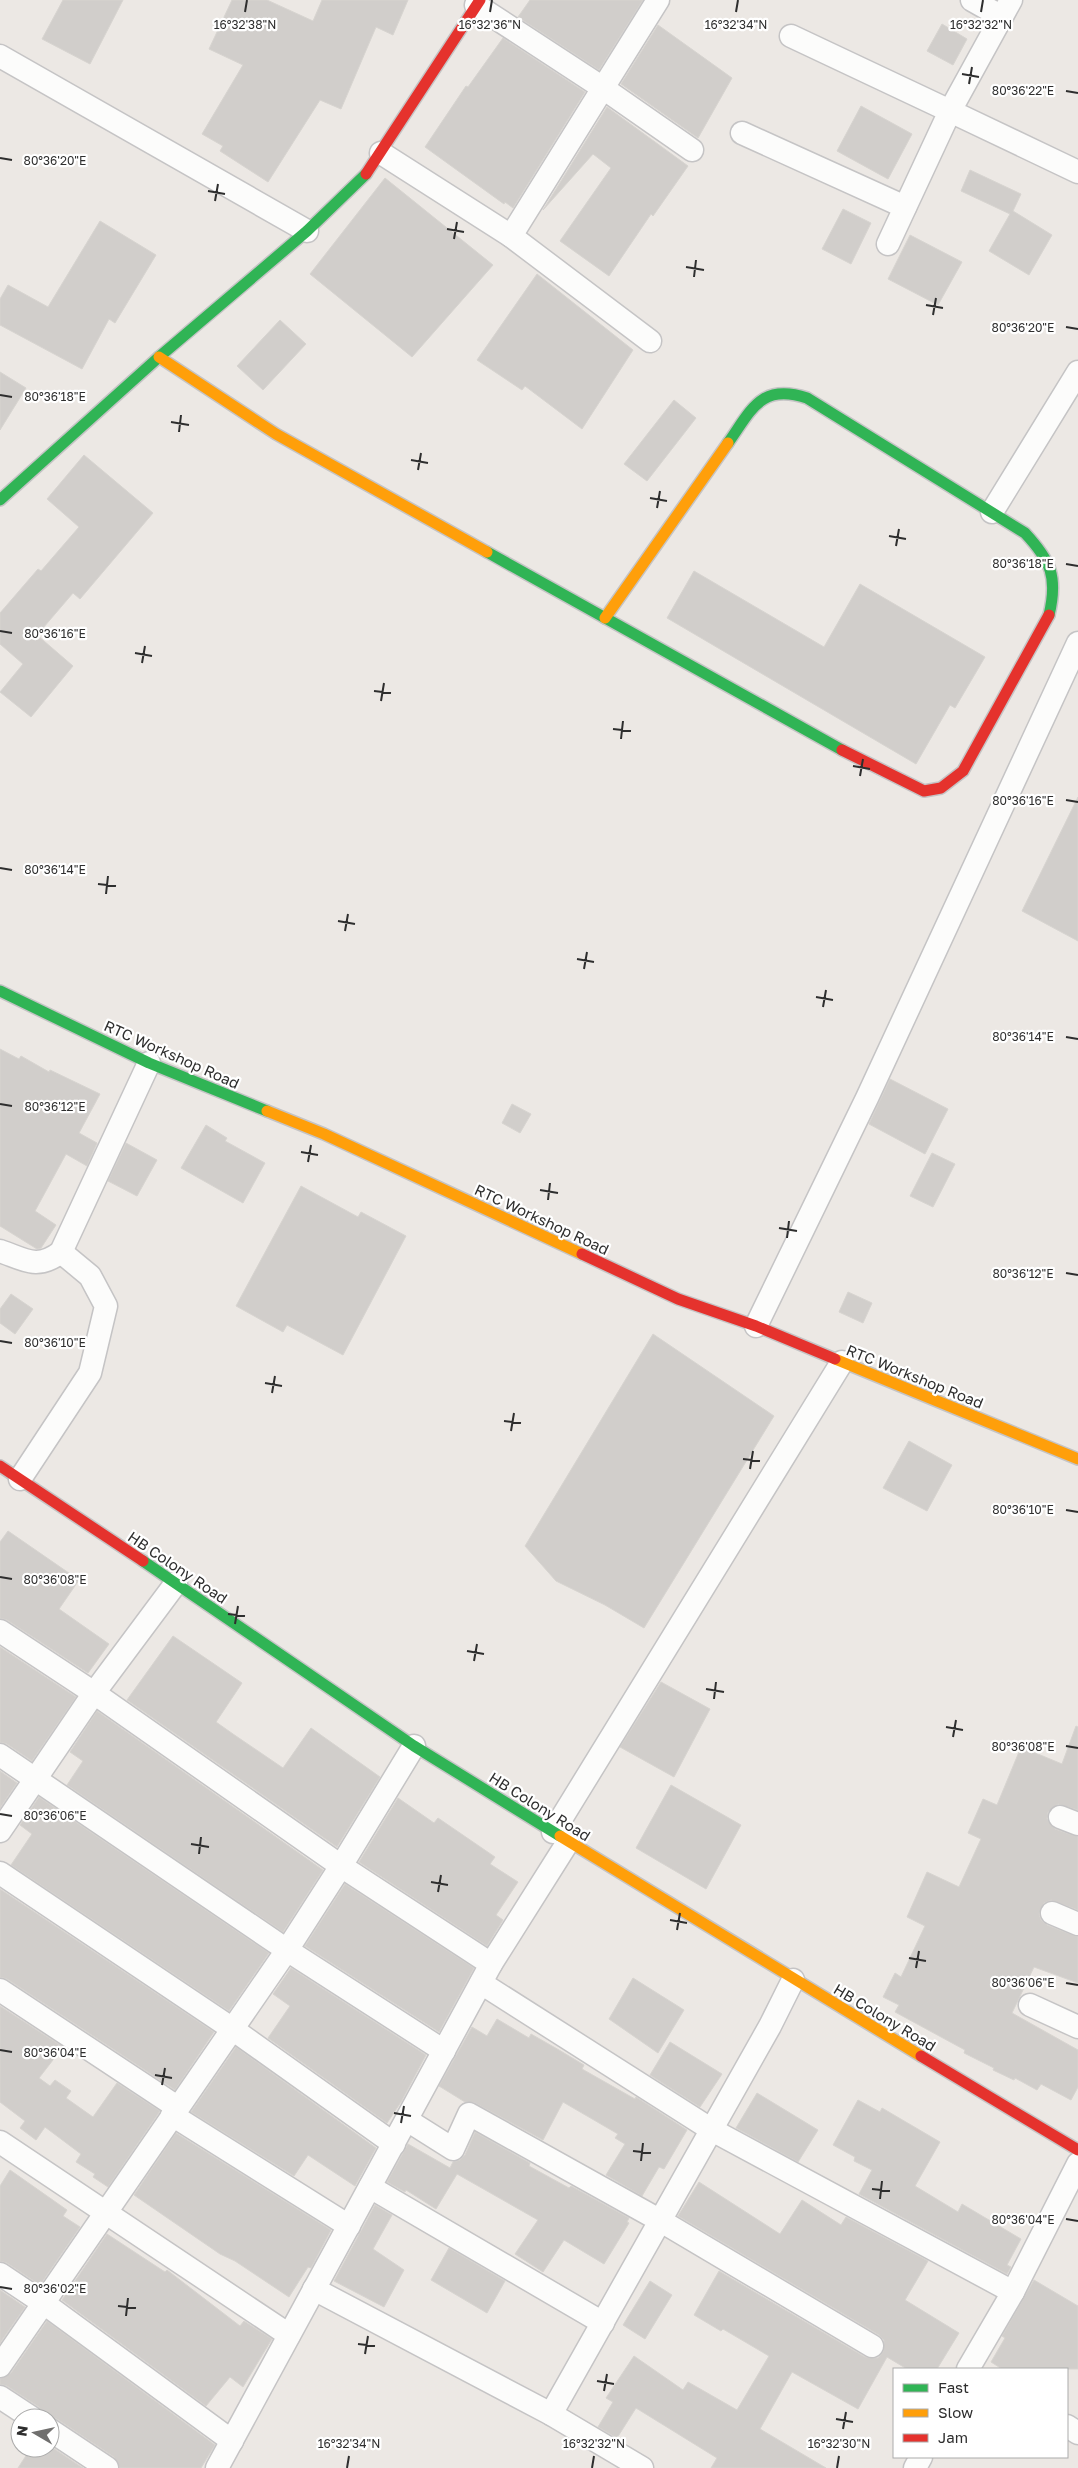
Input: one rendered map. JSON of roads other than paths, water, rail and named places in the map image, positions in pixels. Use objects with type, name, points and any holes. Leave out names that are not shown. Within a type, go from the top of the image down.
[{"type":"street","points":[[511,236],[658,0]]},
{"type":"street","points":[[888,244],[950,111],[1006,8],[972,0]]},
{"type":"street","points":[[0,500],[159,357],[307,231],[368,172],[478,2],[692,150]]},
{"type":"street","points":[[790,36],[1078,172]]},
{"type":"street","points":[[0,56],[307,231]]},
{"type":"street","points":[[742,133],[905,207]]},
{"type":"street","points":[[381,153],[511,236],[650,341]]},
{"type":"street","points":[[159,357],[276,434],[841,750],[924,791],[936,791],[947,786],[963,771],[1048,618],[1054,597],[1054,573],[1046,556],[1025,533],[807,398],[785,391],[768,395],[752,409],[605,618]]},
{"type":"street","points":[[992,512],[1078,372]]},
{"type":"street","points":[[756,1326],[867,1098],[1076,654]]},
{"type":"street","name":"RTC Workshop Road","points":[[0,991],[149,1063],[324,1134],[678,1299],[756,1326],[1078,1459]]},
{"type":"street","points":[[0,1251],[36,1264],[50,1261],[61,1252],[149,1063]]},
{"type":"street","points":[[20,1479],[90,1373],[106,1306],[90,1276],[61,1252]]},
{"type":"street","points":[[217,2468],[561,1837],[842,1362]]},
{"type":"street","name":"HB Colony Road","points":[[0,1466],[176,1583],[414,1746],[793,1980],[1078,2150]]},
{"type":"street","points":[[0,1831],[94,1693],[176,1583]]},
{"type":"street","points":[[0,1631],[94,1693],[341,1866],[486,1973],[712,2130],[1013,2292]]},
{"type":"street","points":[[0,2366],[45,2304],[105,2212],[286,1950],[341,1866],[414,1746]]},
{"type":"street","points":[[0,1755],[286,1950],[444,2051]]},
{"type":"street","points":[[0,1873],[231,2028],[394,2144]]},
{"type":"street","points":[[1052,1913],[1078,1924]]},
{"type":"street","points":[[551,2414],[712,2130],[793,1980]]},
{"type":"street","points":[[0,1990],[175,2111],[349,2226]]},
{"type":"street","points":[[1030,2005],[1078,2028]]},
{"type":"street","points":[[407,2120],[453,2148],[469,2114],[661,2221],[872,2346]]},
{"type":"street","points":[[0,2142],[289,2336]]},
{"type":"street","points":[[970,2368],[1013,2292],[1078,2164]]},
{"type":"street","points":[[370,2187],[603,2323]]},
{"type":"street","points":[[0,2274],[45,2304],[232,2441]]},
{"type":"street","points":[[314,2289],[551,2414],[642,2468]]},
{"type":"street","points":[[0,2397],[17,2408]]},
{"type":"street","points":[[60,2437],[107,2468]]}]
